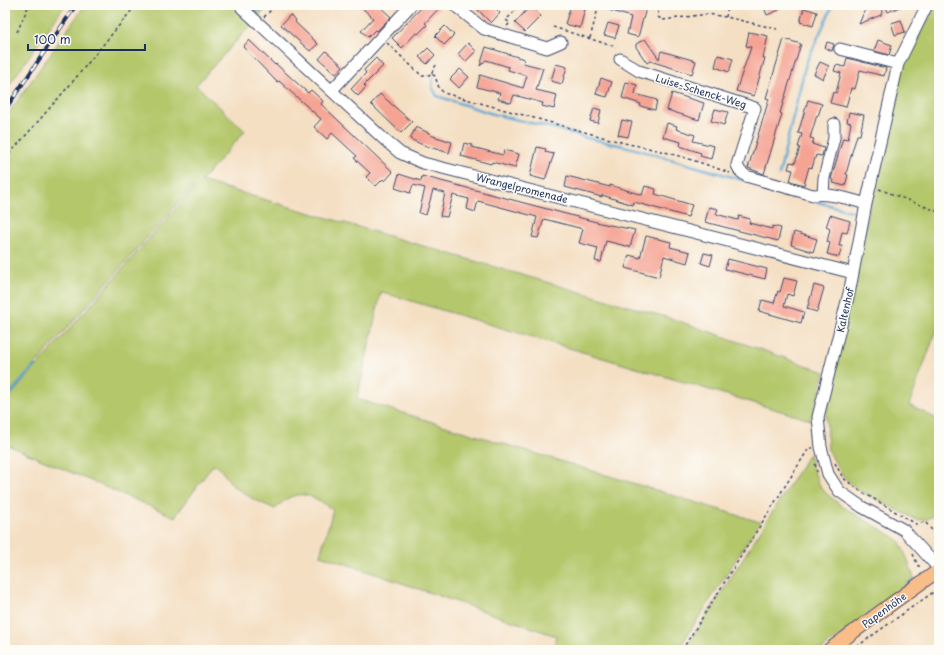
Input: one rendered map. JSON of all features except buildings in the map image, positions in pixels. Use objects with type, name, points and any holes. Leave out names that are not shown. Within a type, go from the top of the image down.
[{"type":"main road","name":"Papenhöhe","points":[[829,650],[939,570]]},
{"type":"street","points":[[332,90],[411,5]]},
{"type":"street","points":[[454,5],[484,29],[547,48],[561,42]]},
{"type":"street","name":"Kaltenhof","points":[[927,5],[898,64],[870,185],[853,273],[818,418],[821,447],[828,474],[839,491],[862,507],[904,530],[939,570]]},
{"type":"street","name":"Wrangelpromenade","points":[[242,8],[387,142],[400,153],[423,163],[853,273]]},
{"type":"street","points":[[840,49],[898,64]]},
{"type":"street","name":"Luise-Schenck-Weg","points":[[620,59],[639,71],[755,108],[737,165],[740,171]]},
{"type":"street","points":[[823,194],[824,178],[834,138],[834,124]]},
{"type":"street","points":[[740,171],[746,176],[813,195],[832,195],[866,204]]},
{"type":"path","points":[[17,32],[29,5]]},
{"type":"path","points":[[5,159],[69,86],[136,5]]},
{"type":"path","points":[[259,23],[276,5]]},
{"type":"path","points":[[500,34],[510,23],[506,20],[516,10],[511,5]]},
{"type":"path","points":[[590,38],[599,5]]},
{"type":"path","points":[[658,5],[658,17],[663,20],[708,14],[777,29]]},
{"type":"path","points":[[726,17],[728,5]]},
{"type":"path","points":[[553,27],[616,46]]},
{"type":"path","points":[[381,38],[422,76],[431,74],[436,65]]},
{"type":"path","points":[[431,74],[435,76],[439,88],[444,93],[628,144],[646,147],[695,160],[732,174],[740,171]]},
{"type":"path","points":[[870,185],[939,212]]},
{"type":"path","points":[[682,650],[809,448],[821,447]]},
{"type":"path","points":[[832,457],[843,478],[859,490],[916,524],[925,522],[939,537]]},
{"type":"path","points":[[852,650],[939,588]]},
{"type":"green space","points":[[5,5],[65,5],[5,91]]},
{"type":"green space","points":[[85,5],[229,5],[252,24],[196,85],[245,131],[201,181],[676,320],[825,372],[811,420],[381,292],[357,399],[760,522],[678,650],[553,650],[556,636],[320,555],[333,510],[314,498],[304,495],[288,498],[275,509],[253,499],[233,486],[217,465],[212,466],[175,517],[5,444],[5,402],[193,189],[192,187],[5,398],[5,118]]},
{"type":"green space","points":[[252,5],[270,5],[258,17]]},
{"type":"green space","points":[[939,7],[939,323],[909,405],[939,420],[939,513],[927,519],[917,520],[856,489],[843,476],[828,450],[826,414],[833,374],[875,181],[902,67],[934,9]]},
{"type":"green space","points":[[809,454],[813,470],[822,490],[843,507],[899,540],[914,578],[821,650],[685,650]]},
{"type":"waterway","points":[[254,14],[263,5]]},
{"type":"waterway","points":[[779,175],[806,63],[833,5]]},
{"type":"waterway","points":[[433,77],[432,87],[437,96],[493,114],[632,148],[746,181]]},
{"type":"waterway","points":[[753,183],[798,196]]},
{"type":"waterway","points":[[810,200],[858,213]]},
{"type":"waterway","points":[[5,400],[35,365]]},
{"type":"waterway","points":[[907,585],[914,579]]},
{"type":"railway","points":[[5,110],[76,5]]}]
